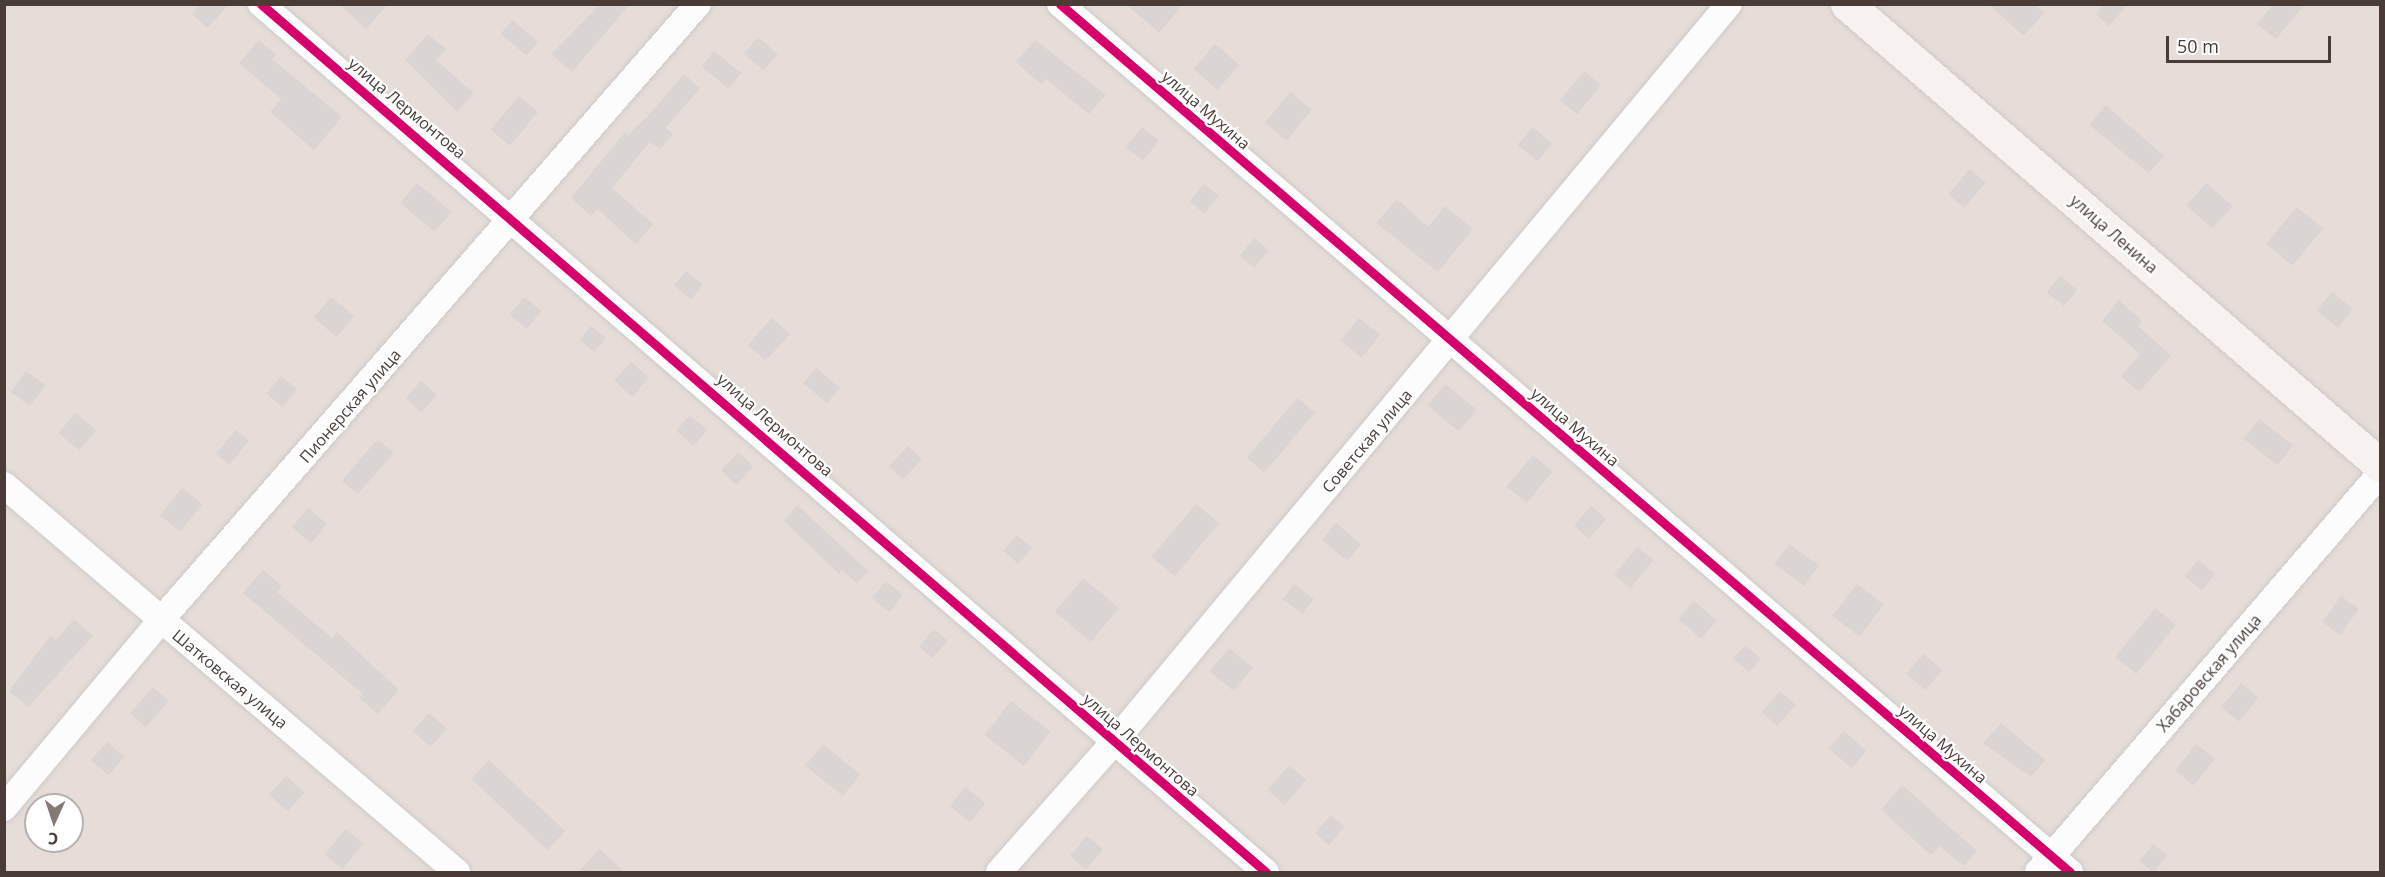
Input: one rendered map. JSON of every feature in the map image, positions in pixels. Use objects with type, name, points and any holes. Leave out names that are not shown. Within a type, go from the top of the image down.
[{"type":"main road","name":"улица Ленина","points":[[1847,4],[2380,465]]},
{"type":"street","name":"улица Лермонтова","points":[[261,4],[515,219],[1266,873]]},
{"type":"street","name":"Пионерская улица","points":[[4,808],[161,620],[515,219],[698,4]]},
{"type":"street","name":"улица Мухина","points":[[1060,4],[1452,341],[2053,867]]},
{"type":"street","name":"Советская улица","points":[[999,873],[1115,741],[1452,341],[1729,4]]},
{"type":"street","name":"Хабаровская улица","points":[[2053,867],[2380,474]]},
{"type":"street","name":"Шатковская улица","points":[[4,484],[457,873]]},
{"type":"shaded area","points":[[5,5],[2380,5],[2380,872],[5,872]]},
{"type":"building","points":[[200,4],[229,4],[208,28],[192,14]]},
{"type":"building","points":[[339,4],[388,4],[366,29]]},
{"type":"building","points":[[600,4],[630,4],[572,72],[551,54]]},
{"type":"building","points":[[1126,4],[1183,4],[1159,33]]},
{"type":"building","points":[[1988,4],[2035,4],[2044,13],[2024,36]]},
{"type":"building","points":[[2104,4],[2128,4],[2109,26],[2096,14]]},
{"type":"building","points":[[2273,4],[2305,4],[2276,39],[2257,24]]},
{"type":"building","points":[[512,20],[538,42],[526,56],[500,34]]},
{"type":"building","points":[[428,34],[446,49],[436,60],[474,93],[457,112],[405,60]]},
{"type":"building","points":[[758,37],[778,54],[764,71],[744,54]]},
{"type":"building","points":[[259,40],[276,55],[272,59],[342,117],[314,150],[270,112],[281,99],[239,63]]},
{"type":"building","points":[[1035,40],[1106,95],[1089,114],[1046,79],[1041,84],[1016,62]]},
{"type":"building","points":[[1215,44],[1239,65],[1218,90],[1193,69]]},
{"type":"building","points":[[714,51],[741,73],[729,89],[701,67]]},
{"type":"building","points":[[1584,71],[1601,85],[1577,114],[1560,101]]},
{"type":"building","points":[[684,74],[700,88],[666,128],[673,134],[660,149],[650,142],[612,188],[653,224],[636,244],[597,209],[591,216],[571,198],[625,132],[628,135],[650,114]]},
{"type":"building","points":[[1290,92],[1312,110],[1287,141],[1265,123]]},
{"type":"building","points":[[519,96],[538,112],[510,146],[491,130]]},
{"type":"building","points":[[2106,105],[2164,156],[2149,173],[2089,125]]},
{"type":"building","points":[[1142,127],[1159,141],[1143,161],[1126,147]]},
{"type":"building","points":[[1532,127],[1552,143],[1538,161],[1518,145]]},
{"type":"building","points":[[1970,169],[1986,183],[1964,208],[1948,194]]},
{"type":"building","points":[[417,183],[451,212],[435,232],[400,203]]},
{"type":"building","points":[[2206,183],[2232,206],[2213,229],[2186,206]]},
{"type":"building","points":[[1204,184],[1219,196],[1204,214],[1190,202]]},
{"type":"building","points":[[1397,199],[1428,227],[1445,206],[1473,229],[1438,272],[1376,223]]},
{"type":"building","points":[[2297,207],[2323,229],[2292,266],[2266,244]]},
{"type":"building","points":[[1254,238],[1269,250],[1254,268],[1240,256]]},
{"type":"building","points":[[686,271],[703,285],[691,300],[674,286]]},
{"type":"building","points":[[2060,276],[2077,290],[2064,306],[2047,292]]},
{"type":"building","points":[[2332,292],[2353,309],[2338,328],[2317,311]]},
{"type":"building","points":[[331,297],[354,316],[337,337],[314,318]]},
{"type":"building","points":[[524,297],[541,311],[527,329],[510,315]]},
{"type":"building","points":[[2119,300],[2142,321],[2138,326],[2171,356],[2139,392],[2121,376],[2140,354],[2102,321]]},
{"type":"building","points":[[772,318],[790,334],[766,361],[748,345]]},
{"type":"building","points":[[1359,318],[1380,335],[1362,358],[1341,341]]},
{"type":"building","points":[[591,326],[606,338],[594,352],[580,340]]},
{"type":"building","points":[[631,362],[649,378],[632,397],[614,381]]},
{"type":"building","points":[[816,368],[840,388],[827,403],[803,383]]},
{"type":"building","points":[[26,371],[45,385],[30,406],[11,392]]},
{"type":"building","points":[[281,376],[297,389],[283,407],[267,394]]},
{"type":"building","points":[[421,381],[437,395],[422,412],[406,398]]},
{"type":"building","points":[[1445,384],[1477,410],[1459,432],[1427,406]]},
{"type":"building","points":[[1297,398],[1315,413],[1264,473],[1247,458]]},
{"type":"building","points":[[75,413],[96,430],[80,450],[59,433]]},
{"type":"building","points":[[690,415],[707,430],[694,446],[676,431]]},
{"type":"building","points":[[2259,419],[2293,445],[2277,465],[2244,439]]},
{"type":"building","points":[[236,430],[249,441],[229,465],[216,454]]},
{"type":"building","points":[[378,439],[394,453],[358,494],[342,481]]},
{"type":"building","points":[[908,446],[922,459],[903,479],[889,466]]},
{"type":"building","points":[[738,452],[753,466],[736,485],[721,470]]},
{"type":"building","points":[[1533,455],[1553,472],[1527,503],[1507,486]]},
{"type":"building","points":[[182,488],[202,504],[180,532],[160,515]]},
{"type":"building","points":[[1196,504],[1219,523],[1175,576],[1152,557]]},
{"type":"building","points":[[797,505],[868,571],[857,583],[842,570],[839,574],[784,521]]},
{"type":"building","points":[[1591,506],[1606,519],[1589,539],[1574,526]]},
{"type":"building","points":[[308,508],[327,524],[311,543],[292,527]]},
{"type":"building","points":[[1336,523],[1361,544],[1347,561],[1322,540]]},
{"type":"building","points":[[1017,535],[1032,548],[1018,564],[1003,551]]},
{"type":"building","points":[[1789,544],[1819,566],[1804,586],[1774,564]]},
{"type":"building","points":[[1637,547],[1653,560],[1631,588],[1614,575]]},
{"type":"building","points":[[2198,560],[2215,574],[2202,590],[2185,576]]},
{"type":"building","points":[[263,570],[282,586],[277,592],[332,638],[337,632],[399,690],[378,714],[359,698],[363,694],[243,593]]},
{"type":"building","points":[[1083,578],[1119,608],[1091,642],[1055,612]]},
{"type":"building","points":[[886,581],[903,595],[889,612],[872,598]]},
{"type":"building","points":[[1294,584],[1314,599],[1303,614],[1283,599]]},
{"type":"building","points":[[1857,584],[1884,605],[1859,636],[1832,616]]},
{"type":"building","points":[[2341,596],[2359,609],[2340,635],[2322,622]]},
{"type":"building","points":[[1694,601],[1717,621],[1701,639],[1678,619]]},
{"type":"building","points":[[2155,608],[2176,625],[2136,674],[2115,657]]},
{"type":"building","points":[[74,619],[93,636],[28,707],[9,691],[51,635],[56,640]]},
{"type":"building","points":[[934,629],[948,641],[932,658],[919,646]]},
{"type":"building","points":[[1745,645],[1761,659],[1749,672],[1733,659]]},
{"type":"building","points":[[1229,648],[1253,668],[1233,691],[1210,671]]},
{"type":"building","points":[[1923,654],[1942,670],[1925,690],[1906,674]]},
{"type":"building","points":[[2241,683],[2259,698],[2239,722],[2221,707]]},
{"type":"building","points":[[153,687],[169,701],[146,727],[130,713]]},
{"type":"building","points":[[1780,691],[1796,705],[1777,726],[1762,712]]},
{"type":"building","points":[[1011,701],[1050,732],[1024,766],[985,735]]},
{"type":"building","points":[[429,713],[447,729],[431,747],[413,731]]},
{"type":"building","points":[[2001,723],[2045,760],[2031,777],[1983,743]]},
{"type":"building","points":[[1844,731],[1867,751],[1852,768],[1829,748]]},
{"type":"building","points":[[107,742],[124,757],[109,775],[91,760]]},
{"type":"building","points":[[823,744],[860,774],[843,796],[805,766]]},
{"type":"building","points":[[2196,744],[2215,759],[2194,786],[2175,771]]},
{"type":"building","points":[[489,760],[565,831],[547,850],[471,779]]},
{"type":"building","points":[[1289,765],[1306,780],[1285,805],[1267,790]]},
{"type":"building","points":[[286,776],[305,793],[288,811],[269,795]]},
{"type":"building","points":[[1902,785],[1977,851],[1964,866],[1939,846],[1931,855],[1881,810]]},
{"type":"building","points":[[965,787],[985,803],[970,822],[950,806]]},
{"type":"building","points":[[1331,815],[1345,827],[1329,845],[1315,833]]},
{"type":"building","points":[[345,829],[363,843],[343,869],[325,855]]},
{"type":"building","points":[[1087,836],[1103,850],[1086,869],[1070,856]]},
{"type":"building","points":[[2153,844],[2167,855],[2154,872],[2139,861]]},
{"type":"building","points":[[599,849],[626,873],[578,873]]},
{"type":"cycle path","points":[[261,4],[1266,872]]},
{"type":"cycle path","points":[[1060,4],[2070,872]]}]
